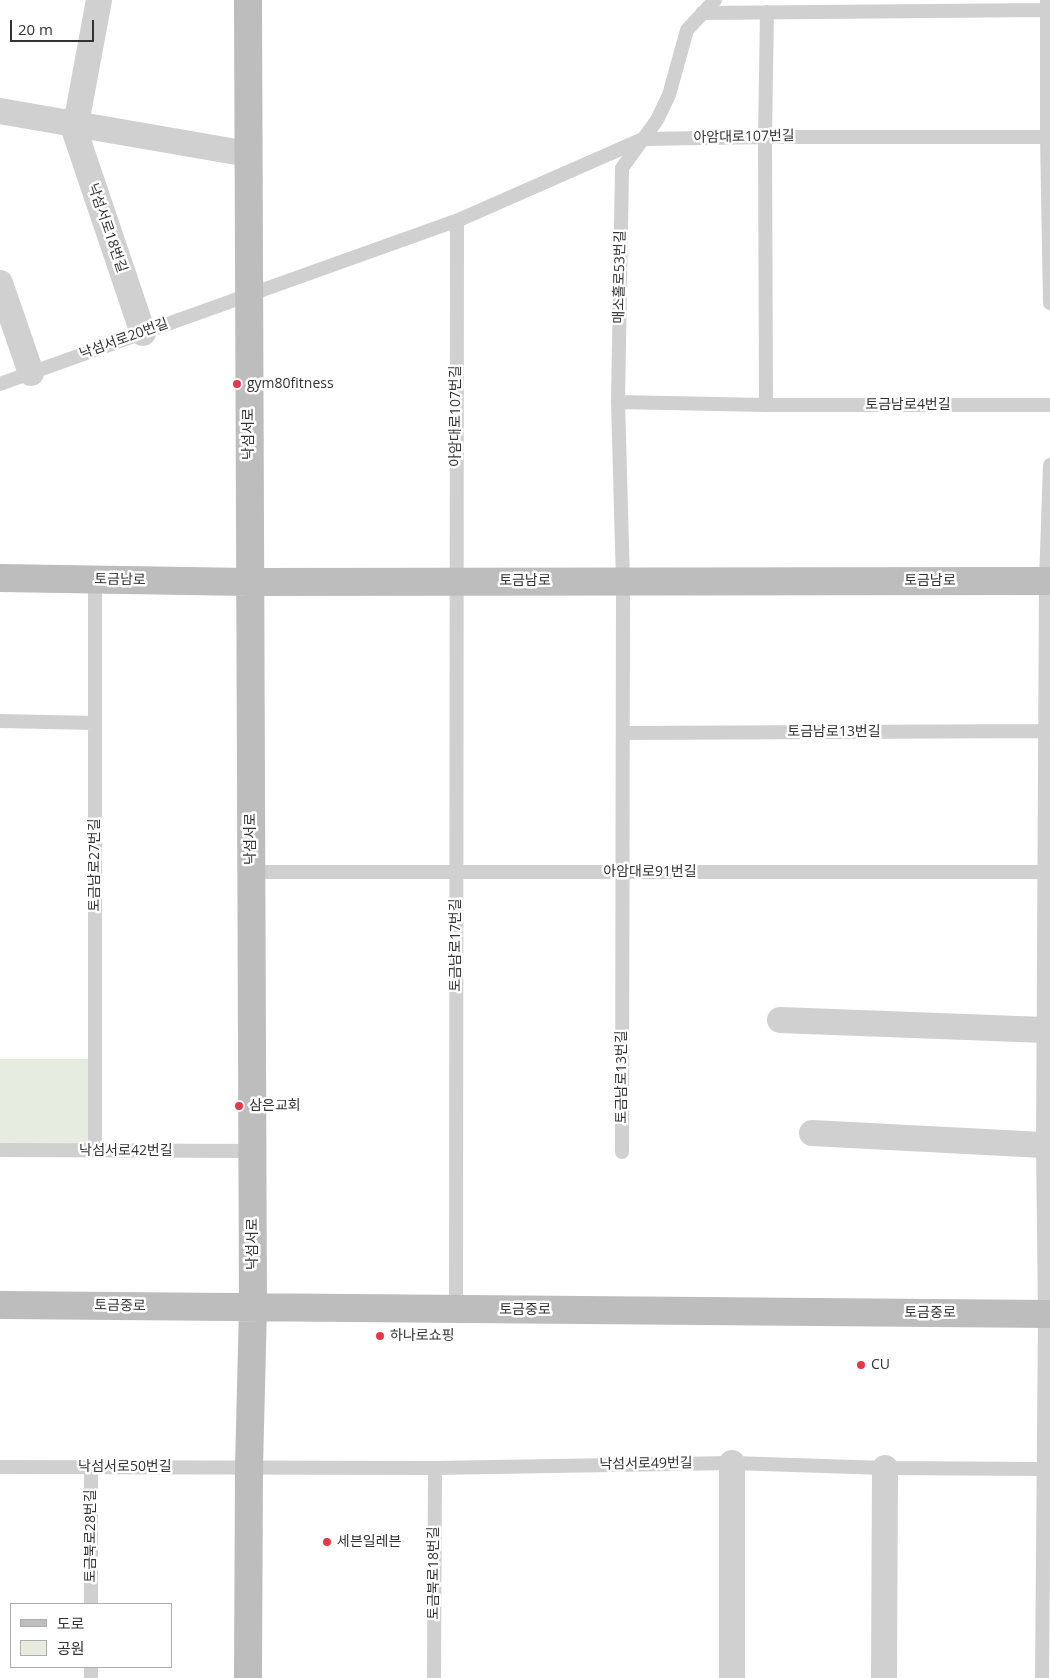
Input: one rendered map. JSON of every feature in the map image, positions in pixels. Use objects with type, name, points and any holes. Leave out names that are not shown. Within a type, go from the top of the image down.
[{"type":"street","points":[[74,124],[99,0]]},
{"type":"street","name":"낙섬서로","points":[[248,0],[253,1308],[249,1467],[248,1678]]},
{"type":"street","points":[[0,111],[248,154]]},
{"type":"street","name":"낙섬서로18번길","points":[[74,124],[143,333]]},
{"type":"street","points":[[0,283],[31,373]]},
{"type":"street","name":"토금남로","points":[[0,578],[249,582],[1048,581]]},
{"type":"street","points":[[780,1020],[1045,1030]]},
{"type":"street","points":[[812,1133],[1044,1145]]},
{"type":"street","name":"토금중로","points":[[0,1305],[1047,1314]]},
{"type":"street","points":[[732,1463],[732,1678]]},
{"type":"street","points":[[884,1678],[885,1468]]},
{"type":"lane","name":"매소홀로53번길","points":[[623,581],[618,402],[622,168],[656,120],[669,95],[687,30],[715,0]]},
{"type":"lane","points":[[702,13],[1047,5],[1050,303]]},
{"type":"lane","points":[[766,405],[765,136],[767,12]]},
{"type":"lane","name":"아암대로107번길","points":[[249,295],[456,221],[643,138],[765,136],[1048,137]]},
{"type":"lane","name":"아암대로107번길","points":[[456,221],[456,581]]},
{"type":"lane","name":"낙섬서로20번길","points":[[0,384],[249,295]]},
{"type":"lane","name":"토금남로4번길","points":[[618,402],[766,405],[1050,405]]},
{"type":"lane","points":[[1042,1678],[1043,1469],[1047,1314],[1044,1145],[1048,873],[1046,730],[1050,465]]},
{"type":"lane","name":"토금남로27번길","points":[[95,579],[95,1150]]},
{"type":"lane","name":"토금남로17번길","points":[[456,581],[456,1309]]},
{"type":"lane","name":"토금남로13번길","points":[[622,1152],[623,581]]},
{"type":"lane","points":[[0,721],[95,723]]},
{"type":"lane","name":"토금남로13번길","points":[[623,733],[1046,730]]},
{"type":"lane","name":"아암대로91번길","points":[[251,872],[1048,873]]},
{"type":"lane","name":"낙섬서로42번길","points":[[0,1150],[252,1151]]},
{"type":"lane","name":"낙섬서로49번길","points":[[249,1467],[435,1468],[732,1463],[885,1468],[1043,1469]]},
{"type":"lane","name":"낙섬서로50번길","points":[[0,1467],[249,1467]]},
{"type":"lane","name":"토금북로28번길","points":[[91,1603],[92,1467]]},
{"type":"lane","name":"토금북로18번길","points":[[434,1678],[435,1468]]},
{"type":"green space","points":[[0,1059],[88,1059],[90,1145],[0,1145]]},
{"type":"place","name":"gym80fitness","points":[[237,384]]},
{"type":"place","name":"삼은교회","points":[[239,1106]]},
{"type":"place","name":"하나로쇼핑","points":[[380,1336]]},
{"type":"place","name":"CU","points":[[861,1365]]},
{"type":"place","name":"세븐일레븐","points":[[327,1542]]}]
